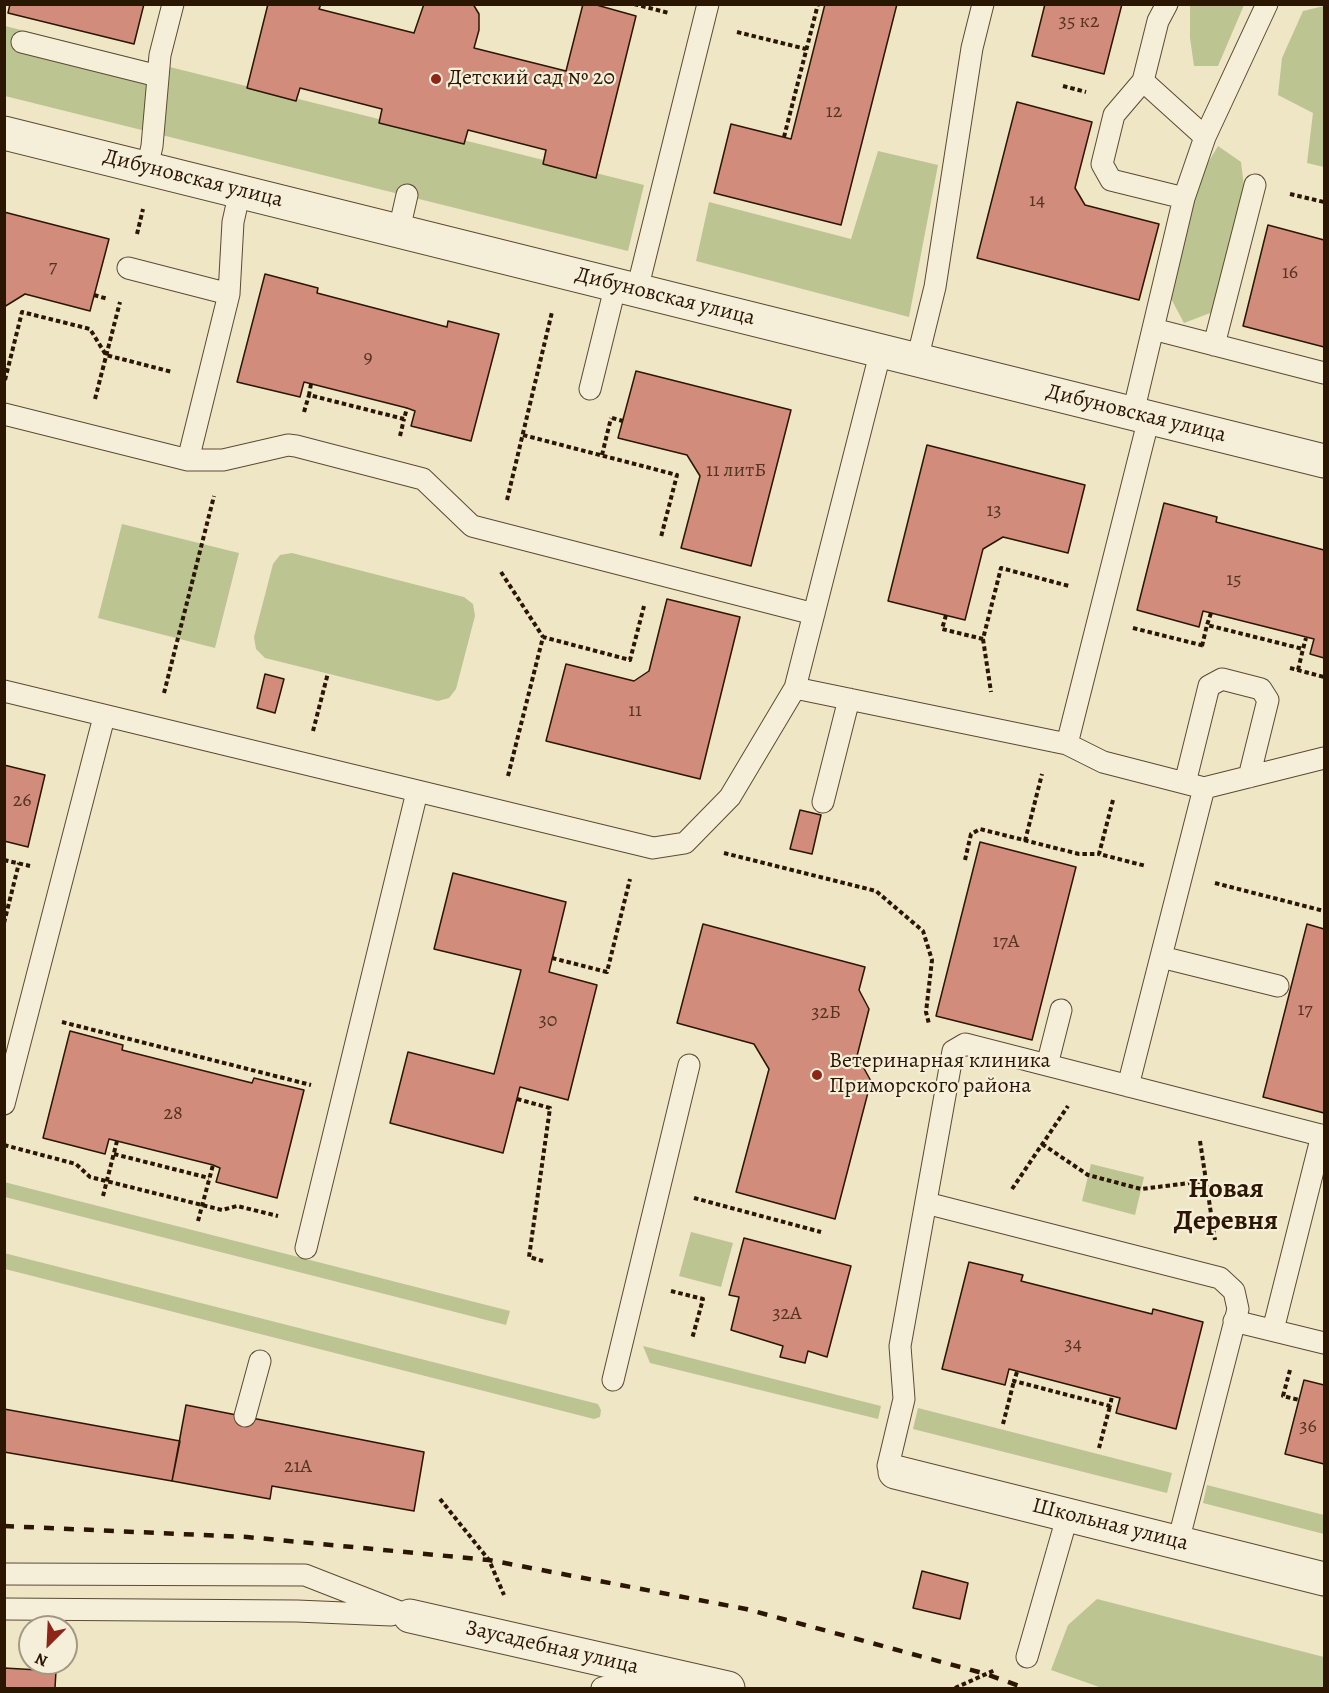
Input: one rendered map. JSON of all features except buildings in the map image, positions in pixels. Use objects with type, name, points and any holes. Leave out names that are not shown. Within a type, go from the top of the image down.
[{"type":"street","name":"Дибуновская улица","points":[[4,133],[146,184],[240,191],[1324,461]]},
{"type":"street","name":"Школьная улица","points":[[892,1469],[1324,1579]]},
{"type":"street","name":"Заусадебная улица","points":[[410,1616],[525,1641],[657,1681],[728,1689]]},
{"type":"lane","points":[[146,184],[152,146],[160,55],[173,4]]},
{"type":"lane","points":[[917,360],[943,290],[972,48],[983,4]]},
{"type":"lane","points":[[1167,4],[1158,21],[1143,81],[1114,115],[1102,164],[1111,180],[1184,198]]},
{"type":"lane","points":[[1058,743],[1104,595],[1141,415],[1153,328],[1184,198],[1205,137],[1267,4]]},
{"type":"lane","points":[[590,389],[627,287],[705,14]]},
{"type":"lane","points":[[22,42],[158,76]]},
{"type":"lane","points":[[1143,81],[1205,137]]},
{"type":"lane","points":[[1214,345],[1254,185]]},
{"type":"lane","points":[[188,460],[230,294],[232,222],[240,191]]},
{"type":"lane","points":[[399,230],[406,195]]},
{"type":"lane","points":[[128,268],[230,294]]},
{"type":"lane","points":[[1153,328],[1324,373]]},
{"type":"lane","points":[[4,692],[653,848],[685,843],[730,797],[795,688],[880,351]]},
{"type":"lane","points":[[4,414],[188,460],[224,460],[288,445],[423,479],[472,526],[814,614]]},
{"type":"lane","points":[[1128,1086],[1182,875],[1209,686],[1222,679],[1261,689],[1268,700],[1249,777]]},
{"type":"lane","points":[[795,688],[1058,743],[1103,762],[1194,786],[1249,777],[1324,758]]},
{"type":"lane","points":[[823,802],[849,699]]},
{"type":"lane","points":[[4,1104],[104,717]]},
{"type":"lane","points":[[306,1248],[417,792]]},
{"type":"lane","points":[[1161,957],[1278,986]]},
{"type":"lane","points":[[1047,1065],[1061,1010]]},
{"type":"lane","points":[[892,1469],[904,1399],[900,1346],[953,1051],[965,1044],[1323,1136],[1273,1330]]},
{"type":"lane","points":[[613,1380],[689,1065]]},
{"type":"lane","points":[[926,1203],[1220,1278],[1234,1291],[1238,1309],[1178,1542]]},
{"type":"lane","points":[[1234,1321],[1324,1343]]},
{"type":"lane","points":[[245,1416],[260,1360]]},
{"type":"lane","points":[[1027,1657],[1068,1514]]},
{"type":"lane","points":[[4,1575],[305,1575],[410,1616]]},
{"type":"lane","points":[[4,1609],[297,1611],[410,1616]]},
{"type":"lane","points":[[602,1689],[657,1681]]},
{"type":"path","points":[[784,137],[818,4]]},
{"type":"path","points":[[705,14],[806,49]]},
{"type":"path","points":[[86,435],[128,268],[146,184]]},
{"type":"path","points":[[500,532],[554,304]]},
{"type":"path","points":[[4,382],[22,312],[90,329],[106,355],[208,381]]},
{"type":"path","points":[[305,410],[312,384]]},
{"type":"path","points":[[309,395],[404,419]]},
{"type":"path","points":[[400,434],[407,408]]},
{"type":"path","points":[[602,455],[612,417]]},
{"type":"path","points":[[155,728],[224,460]]},
{"type":"path","points":[[472,526],[543,637]]},
{"type":"path","points":[[997,730],[983,639],[1001,568],[1104,595]]},
{"type":"path","points":[[1202,646],[1211,613]]},
{"type":"path","points":[[946,615],[942,629],[983,639]]},
{"type":"path","points":[[1207,625],[1303,649]]},
{"type":"path","points":[[1298,670],[1306,638]]},
{"type":"path","points":[[304,764],[328,673]]},
{"type":"path","points":[[1025,841],[1058,743]]},
{"type":"path","points":[[1100,854],[1122,767]]},
{"type":"path","points":[[965,860],[971,834],[980,829],[1079,854],[1100,854],[1324,911]]},
{"type":"path","points":[[685,843],[876,891],[923,931],[932,960],[926,1012],[932,1033],[953,1051]]},
{"type":"path","points":[[552,958],[607,972],[639,844]]},
{"type":"path","points":[[4,860],[36,868]]},
{"type":"path","points":[[4,923],[20,863]]},
{"type":"path","points":[[28,1013],[344,1093]]},
{"type":"path","points":[[991,1220],[1089,1076]]},
{"type":"path","points":[[517,1099],[550,1108],[529,1257],[543,1261]]},
{"type":"path","points":[[103,1196],[117,1141]]},
{"type":"path","points":[[1042,1144],[1088,1175],[1141,1189],[1206,1182]]},
{"type":"path","points":[[4,1146],[76,1164],[90,1177],[222,1210],[237,1206],[311,1225]]},
{"type":"path","points":[[114,1154],[209,1178]]},
{"type":"path","points":[[198,1221],[213,1165]]},
{"type":"path","points":[[659,1189],[821,1232]]},
{"type":"path","points":[[637,1282],[703,1299],[692,1339]]},
{"type":"path","points":[[1291,1365],[1283,1396],[1299,1400]]},
{"type":"path","points":[[1003,1424],[1017,1372]]},
{"type":"path","points":[[1014,1381],[1110,1406]]},
{"type":"path","points":[[1099,1448],[1112,1396]]},
{"type":"path","points":[[440,1499],[489,1560],[525,1641]]},
{"type":"path","points":[[955,1689],[1027,1657]]},
{"type":"green space","points":[[1190,5],[1244,5],[1218,66],[1194,66],[1190,38]]},
{"type":"green space","points":[[1324,6],[1324,167],[1307,163],[1313,113],[1278,95],[1282,58],[1303,11]]},
{"type":"green space","points":[[5,26],[644,185],[628,251],[5,96]]},
{"type":"green space","points":[[1218,146],[1241,162],[1246,203],[1218,310],[1184,323],[1168,293],[1197,181]]},
{"type":"green space","points":[[878,151],[938,165],[909,317],[696,261],[709,202],[851,239]]},
{"type":"green space","points":[[122,524],[239,553],[215,648],[98,618]]},
{"type":"green space","points":[[292,553],[464,597],[473,604],[475,616],[456,689],[449,698],[438,701],[265,658],[256,649],[254,637],[273,564],[280,555]]},
{"type":"green space","points":[[1091,1164],[1144,1177],[1135,1215],[1082,1201]]},
{"type":"green space","points":[[4,1182],[510,1311],[506,1325],[5,1197]]},
{"type":"green space","points":[[691,1232],[733,1243],[721,1287],[679,1276]]},
{"type":"green space","points":[[4,1253],[598,1404],[601,1410],[600,1417],[594,1419],[5,1269]]},
{"type":"green space","points":[[643,1346],[881,1406],[878,1419],[650,1363]]},
{"type":"green space","points":[[918,1408],[1172,1473],[1167,1493],[913,1429]]},
{"type":"green space","points":[[1207,1485],[1324,1515],[1324,1534],[1203,1503]]},
{"type":"green space","points":[[1097,1599],[1324,1657],[1324,1688],[1102,1688],[1051,1670],[1068,1625]]},
{"type":"railway","points":[[4,1526],[247,1537],[489,1560],[746,1609],[986,1674],[1025,1688]]},
{"type":"place","name":"Детский сад № 20","points":[[436,79]]},
{"type":"place","name":"Ветеринарная клиника Приморского района","points":[[817,1075]]},
{"type":"district","name":"Новая Деревня","points":[[1226,1206]]}]
